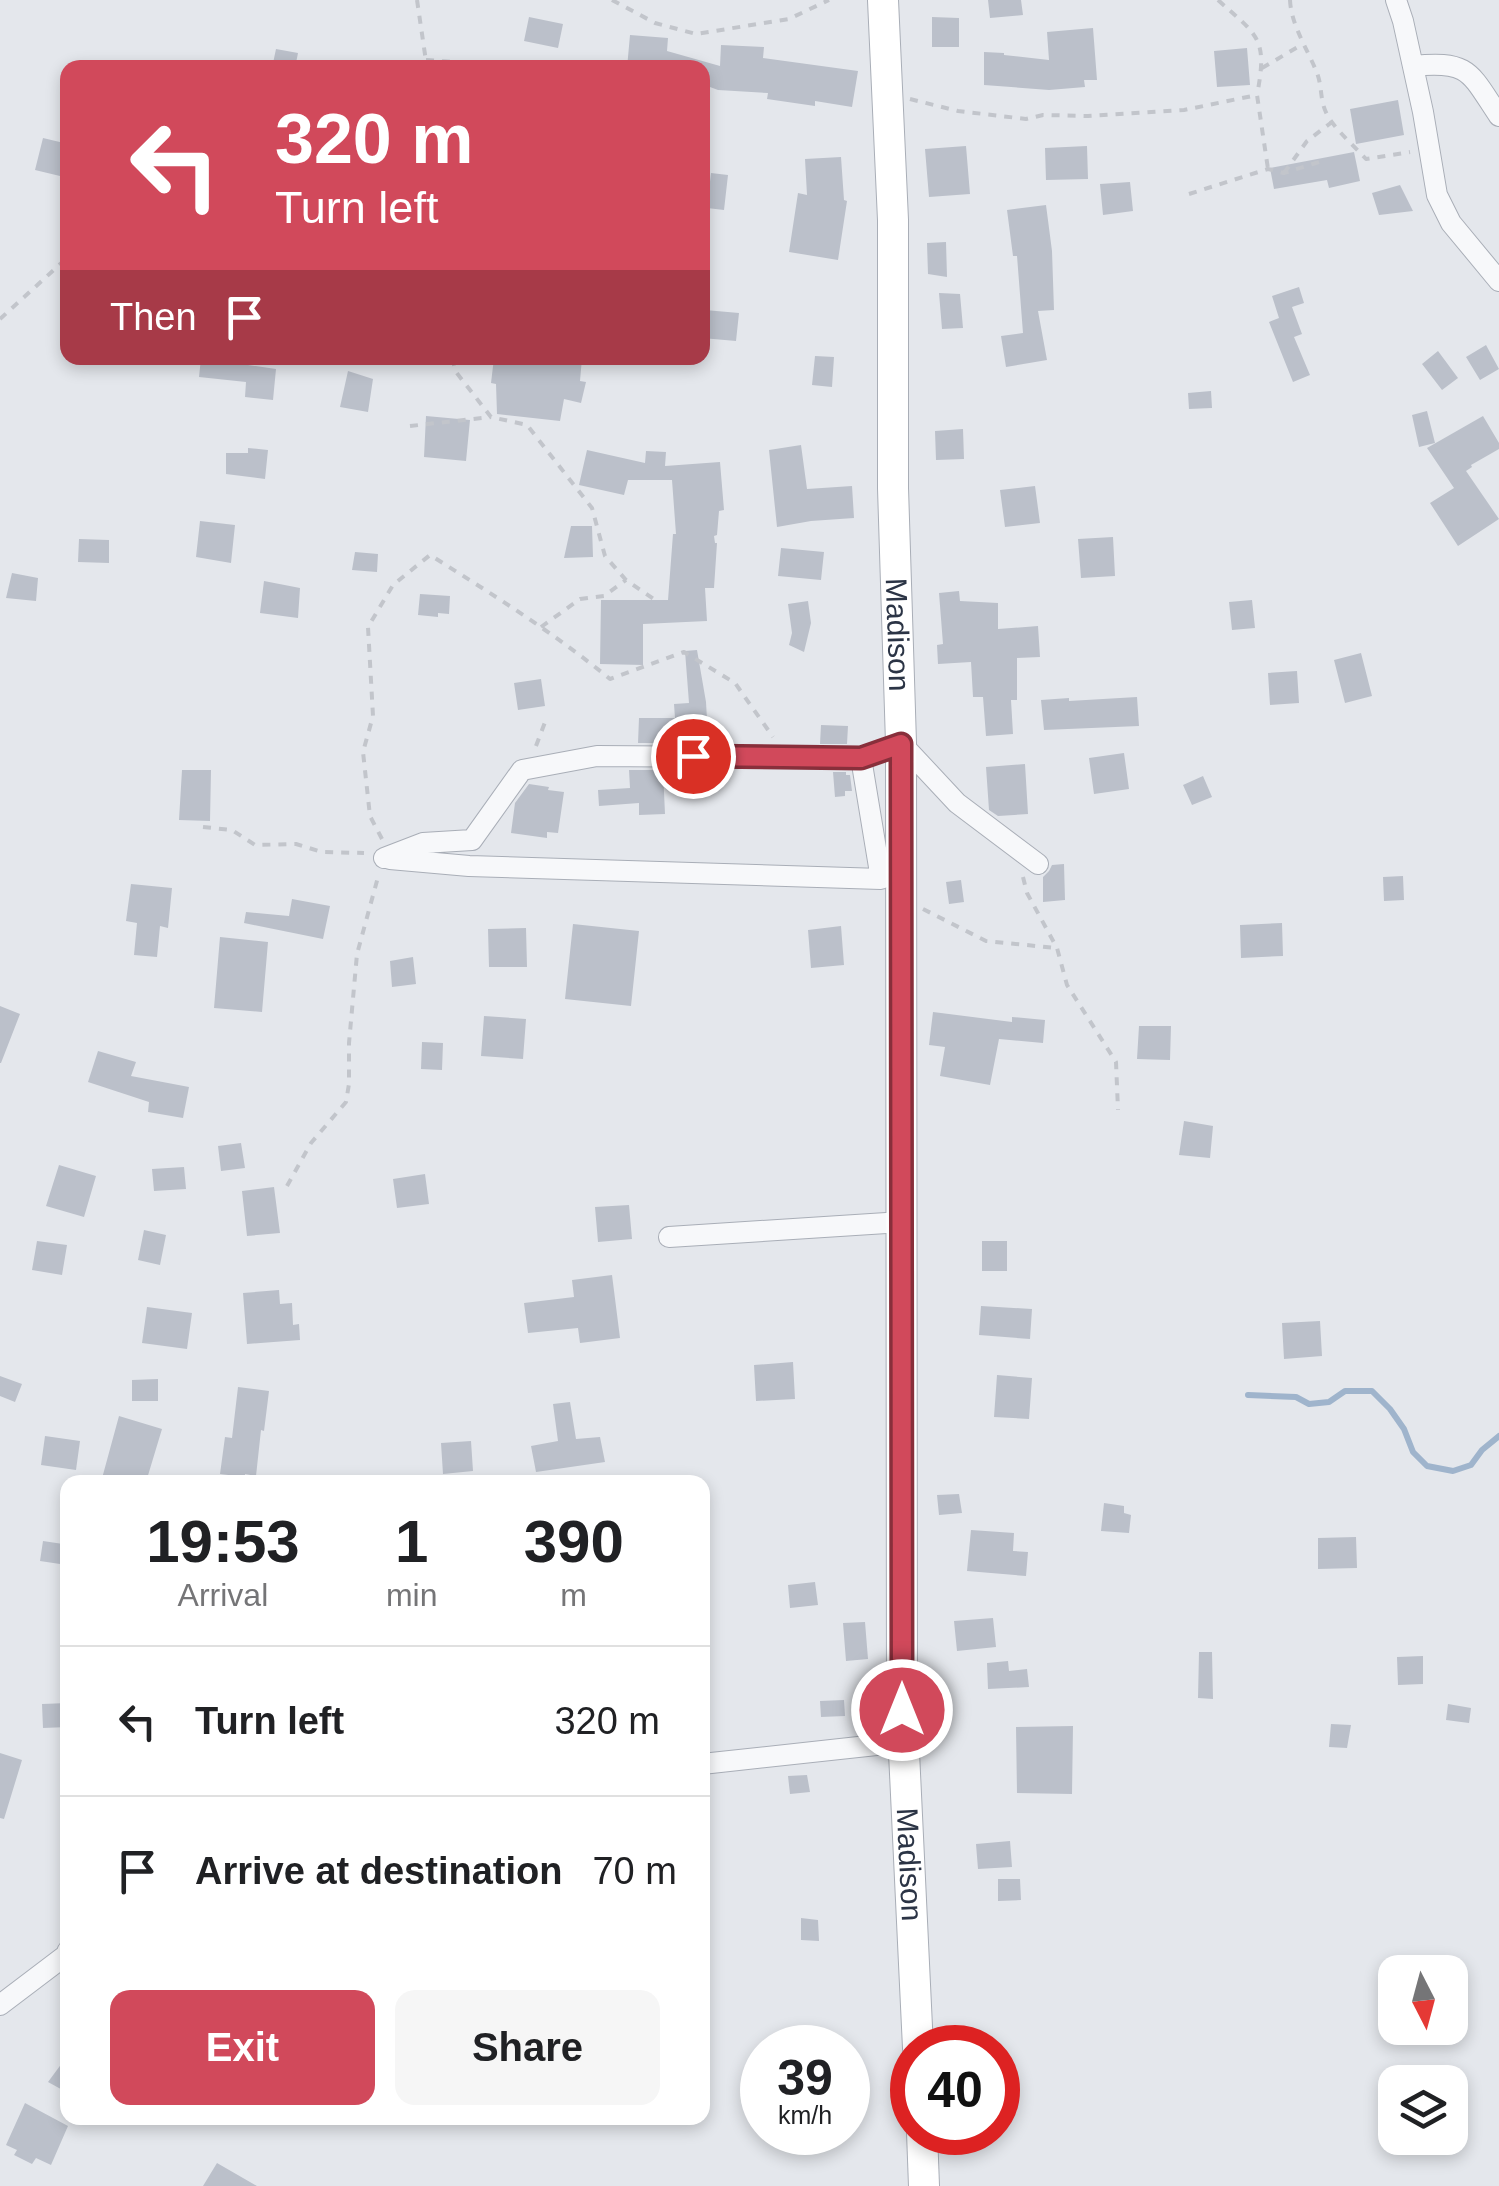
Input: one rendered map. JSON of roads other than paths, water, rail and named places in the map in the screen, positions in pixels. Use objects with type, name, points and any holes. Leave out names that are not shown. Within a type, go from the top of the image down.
[{"type":"street","name":"Madison","points":[[883,0],[893,220],[893,488],[901,744],[904,1742],[917,2025]]},
{"type":"street","points":[[1396,0],[1404,22],[1437,195],[1452,223],[1499,281]]},
{"type":"street","points":[[1413,66],[1439,63],[1464,69],[1499,116]]},
{"type":"street","points":[[861,758],[881,878],[469,866],[384,858],[423,843],[472,840],[522,770],[597,756],[861,758],[901,744],[957,803],[1038,864]]},
{"type":"street","points":[[670,1237],[902,1222]]},
{"type":"street","points":[[710,1763],[904,1742]]},
{"type":"street","points":[[0,2005],[60,1960]]},
{"type":"street","points":[[923,2155],[924,2186]]},
{"type":"waterway","points":[[1248,1395],[1296,1397],[1309,1404],[1329,1402],[1345,1391],[1372,1391],[1390,1409],[1413,1452],[1427,1466],[1453,1471],[1471,1465],[1499,1436]]}]
